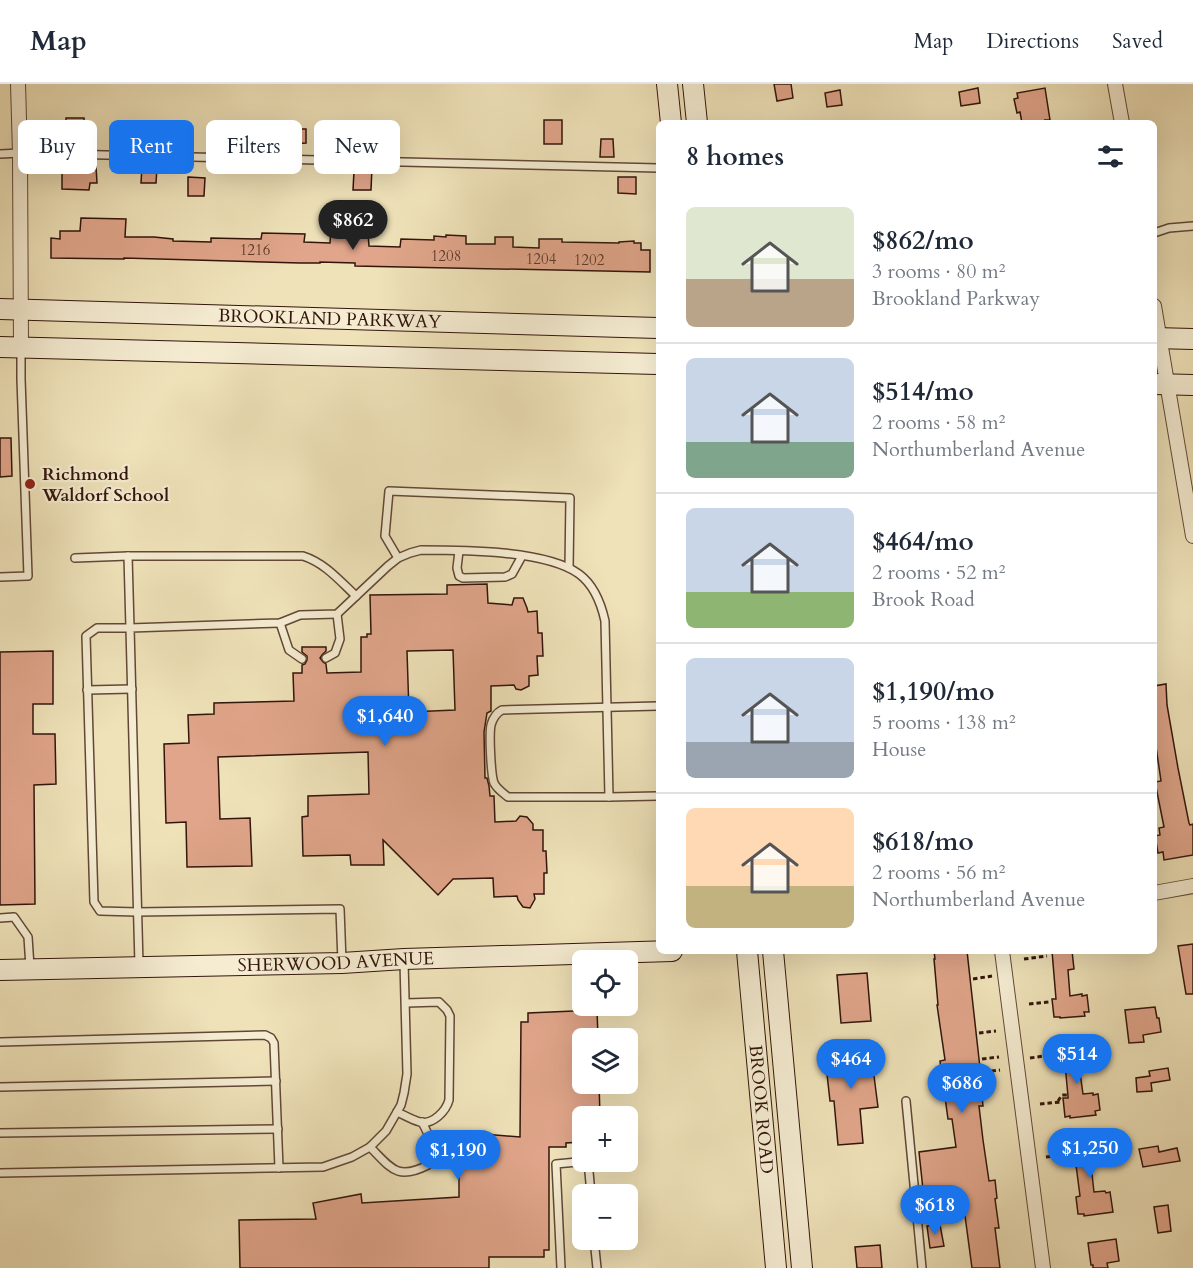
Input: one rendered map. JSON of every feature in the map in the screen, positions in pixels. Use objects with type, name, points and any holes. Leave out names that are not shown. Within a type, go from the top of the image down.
[{"type":"main road","points":[[667,84],[670,120]]},
{"type":"main road","points":[[693,84],[697,120]]},
{"type":"main road","name":"BROOKLAND PARKWAY","points":[[0,309],[656,328]]},
{"type":"main road","points":[[1157,338],[1193,339]]},
{"type":"main road","name":"BROOKLAND PARKWAY","points":[[8,348],[656,364]]},
{"type":"main road","points":[[1161,384],[1193,385]]},
{"type":"main road","name":"SHERWOOD AVENUE","points":[[0,970],[342,963],[656,951]]},
{"type":"main road","name":"BROOK ROAD","points":[[747,954],[776,1268]]},
{"type":"main road","name":"BROOK ROAD","points":[[773,954],[801,1268]]},
{"type":"street","points":[[18,84],[20,120]]},
{"type":"street","points":[[1115,84],[1121,120]]},
{"type":"street","points":[[8,348],[20,310],[21,174]]},
{"type":"street","points":[[1157,347],[1161,384],[1193,536]]},
{"type":"street","points":[[1157,892],[1193,886]]},
{"type":"street","points":[[1002,954],[1043,1268]]},
{"type":"lane","points":[[0,154],[18,153]]},
{"type":"lane","points":[[97,155],[656,168]]},
{"type":"lane","points":[[1157,232],[1169,228],[1193,226]]},
{"type":"lane","points":[[0,577],[28,576],[21,379],[8,348]]},
{"type":"lane","points":[[398,558],[385,536],[389,491],[570,498],[569,568]]},
{"type":"lane","points":[[342,963],[340,909],[100,911],[94,902],[86,636],[97,628],[280,623],[300,615],[337,614],[398,558],[421,550],[496,552],[559,563],[580,574],[588,583],[595,592],[605,621],[609,797]]},
{"type":"lane","points":[[459,551],[458,573],[463,578],[505,577],[512,574],[522,556]]},
{"type":"lane","points":[[128,556],[139,967]]},
{"type":"lane","points":[[75,558],[303,556],[325,567],[356,596]]},
{"type":"lane","points":[[326,658],[335,653],[340,639],[337,614]]},
{"type":"lane","points":[[280,623],[289,650],[302,659]]},
{"type":"lane","points":[[87,690],[132,689]]},
{"type":"lane","points":[[656,706],[502,710],[496,713],[491,726],[493,782],[508,797],[656,796]]},
{"type":"lane","points":[[0,918],[14,917],[28,937],[30,970]]},
{"type":"lane","points":[[0,1173],[323,1167],[352,1157],[370,1146],[386,1131],[397,1112],[404,1093],[407,1074],[404,959]]},
{"type":"lane","points":[[397,1112],[422,1122],[431,1120],[440,1115],[449,1100],[450,1016],[439,1002],[406,1003]]},
{"type":"lane","points":[[0,1042],[265,1035],[274,1043],[279,1168]]},
{"type":"lane","points":[[0,1087],[276,1081]]},
{"type":"lane","points":[[906,1101],[922,1268]]},
{"type":"lane","points":[[370,1146],[391,1168],[402,1172],[415,1172],[428,1165],[432,1153],[430,1139],[422,1122]]},
{"type":"lane","points":[[0,1133],[278,1129]]},
{"type":"lane","points":[[561,1268],[556,1164],[588,1161],[590,1184]]},
{"type":"lane","points":[[595,1250],[597,1268]]},
{"type":"path","points":[[1024,959],[1047,956]]},
{"type":"path","points":[[973,979],[997,975]]},
{"type":"path","points":[[1029,1004],[1049,1002]]},
{"type":"path","points":[[980,1033],[996,1031]]},
{"type":"path","points":[[1028,1058],[1058,1054]]},
{"type":"path","points":[[982,1059],[999,1057]]},
{"type":"path","points":[[984,1072],[1000,1070]]},
{"type":"path","points":[[1040,1104],[1060,1102],[1062,1095],[1068,1095]]},
{"type":"path","points":[[1046,1157],[1069,1154]]},
{"type":"building","points":[[774,84],[791,84],[793,98],[777,101]]},
{"type":"building","points":[[978,88],[980,103],[961,106],[959,92]]},
{"type":"building","points":[[1045,88],[1050,120],[1021,120],[1020,112],[1017,113],[1014,99],[1018,98],[1017,93]]},
{"type":"building","points":[[840,90],[842,105],[827,107],[825,93]]},
{"type":"building","points":[[66,118],[84,118],[84,120],[66,120]]},
{"type":"building","points":[[544,120],[562,120],[562,144],[544,144]]},
{"type":"building","points":[[302,129],[306,129],[306,143],[302,143]]},
{"type":"building","points":[[601,139],[613,139],[614,157],[600,157]]},
{"type":"building","points":[[62,174],[96,174],[97,183],[90,183],[89,190],[62,189]]},
{"type":"building","points":[[142,174],[157,174],[156,183],[141,183]]},
{"type":"building","points":[[354,174],[372,174],[371,190],[353,190]]},
{"type":"building","points":[[188,177],[205,178],[204,196],[188,196]]},
{"type":"building","points":[[618,177],[636,177],[636,194],[618,193]]},
{"type":"building","points":[[81,218],[126,219],[125,237],[154,237],[173,239],[173,241],[211,242],[211,238],[261,239],[262,233],[305,234],[304,242],[330,243],[331,228],[347,228],[347,232],[368,233],[369,246],[400,247],[401,239],[434,240],[434,236],[446,237],[446,235],[466,236],[466,244],[495,244],[495,237],[513,237],[513,247],[539,248],[539,239],[562,239],[562,242],[634,241],[634,243],[641,243],[641,250],[650,250],[650,272],[355,266],[355,263],[320,262],[51,258],[51,238],[60,239],[60,231],[80,231]]},
{"type":"building","points":[[0,438],[11,438],[12,476],[0,477]]},
{"type":"building","points":[[487,584],[488,603],[512,605],[514,598],[523,598],[528,612],[537,611],[538,633],[542,633],[543,656],[537,656],[538,675],[529,676],[529,686],[521,690],[516,689],[514,685],[491,686],[491,711],[487,713],[484,732],[485,778],[487,778],[490,796],[494,796],[495,822],[516,821],[520,816],[527,817],[533,824],[533,830],[543,830],[543,851],[546,851],[547,873],[544,873],[544,894],[534,894],[535,899],[530,908],[523,907],[517,896],[494,897],[493,878],[453,879],[438,895],[383,840],[384,865],[351,865],[350,855],[303,856],[302,817],[308,816],[308,796],[369,794],[368,752],[218,757],[220,819],[250,818],[252,866],[187,867],[186,822],[166,823],[164,744],[189,743],[188,715],[214,714],[214,703],[294,701],[293,673],[302,673],[302,665],[307,660],[302,647],[326,647],[326,651],[320,658],[326,664],[327,673],[361,672],[361,637],[371,634],[370,595],[447,594],[447,585]],"holes":[[[453,650],[455,710],[409,712],[407,651]]]},
{"type":"building","points":[[53,651],[53,704],[33,704],[33,734],[55,734],[56,784],[34,785],[35,904],[0,905],[0,652]]},
{"type":"building","points":[[1166,684],[1167,705],[1178,768],[1189,823],[1193,824],[1193,855],[1164,860],[1163,852],[1158,853],[1157,847],[1159,828],[1164,827],[1157,792],[1157,782],[1161,781],[1157,754],[1157,686]]},
{"type":"building","points":[[1193,944],[1193,994],[1186,994],[1178,946]]},
{"type":"building","points":[[934,954],[967,954],[981,1077],[983,1106],[979,1106],[983,1140],[989,1181],[995,1180],[997,1198],[995,1199],[999,1228],[995,1228],[1000,1268],[972,1268],[960,1193],[924,1199],[919,1152],[956,1147],[952,1119],[948,1119],[940,1061],[945,1060],[937,1005]]},
{"type":"building","points":[[1052,954],[1072,954],[1074,969],[1068,970],[1070,996],[1087,995],[1089,1012],[1084,1012],[1085,1016],[1054,1017],[1052,999],[1056,999]]},
{"type":"building","points":[[867,973],[871,1021],[841,1023],[837,975]]},
{"type":"building","points":[[1155,1007],[1161,1032],[1143,1035],[1144,1042],[1129,1043],[1125,1010]]},
{"type":"building","points":[[572,1011],[572,1016],[597,1016],[598,1028],[572,1028],[572,1094],[599,1094],[600,1106],[572,1106],[572,1143],[566,1143],[566,1147],[549,1147],[549,1250],[544,1250],[544,1257],[489,1257],[489,1268],[240,1268],[239,1220],[316,1219],[313,1203],[361,1194],[362,1203],[459,1197],[459,1162],[453,1148],[460,1132],[520,1137],[521,1022],[528,1022],[528,1013]]},
{"type":"building","points":[[1082,1041],[1084,1064],[1079,1065],[1083,1094],[1098,1094],[1100,1110],[1095,1111],[1096,1115],[1070,1118],[1070,1116],[1065,1117],[1063,1098],[1068,1098],[1068,1096],[1063,1043]]},
{"type":"building","points":[[870,1045],[878,1107],[860,1109],[863,1143],[838,1145],[834,1101],[830,1101],[827,1074],[831,1074],[830,1049]]},
{"type":"building","points":[[1168,1068],[1170,1080],[1151,1083],[1152,1091],[1137,1092],[1136,1078],[1150,1076],[1149,1071]]},
{"type":"building","points":[[1098,1139],[1100,1149],[1106,1149],[1108,1163],[1091,1165],[1094,1192],[1110,1192],[1113,1212],[1084,1216],[1084,1214],[1078,1214],[1076,1197],[1080,1196],[1073,1142]]},
{"type":"building","points":[[1158,1146],[1159,1152],[1177,1148],[1180,1161],[1143,1167],[1139,1149]]},
{"type":"building","points":[[1168,1205],[1171,1231],[1158,1233],[1154,1207]]},
{"type":"building","points":[[940,1225],[944,1246],[930,1248],[927,1226]]},
{"type":"building","points":[[1116,1239],[1119,1261],[1107,1263],[1108,1268],[1093,1268],[1088,1243]]},
{"type":"building","points":[[880,1245],[882,1268],[857,1268],[855,1247]]},
{"type":"place","name":"Richmond Waldorf School","points":[[30,484]]}]
